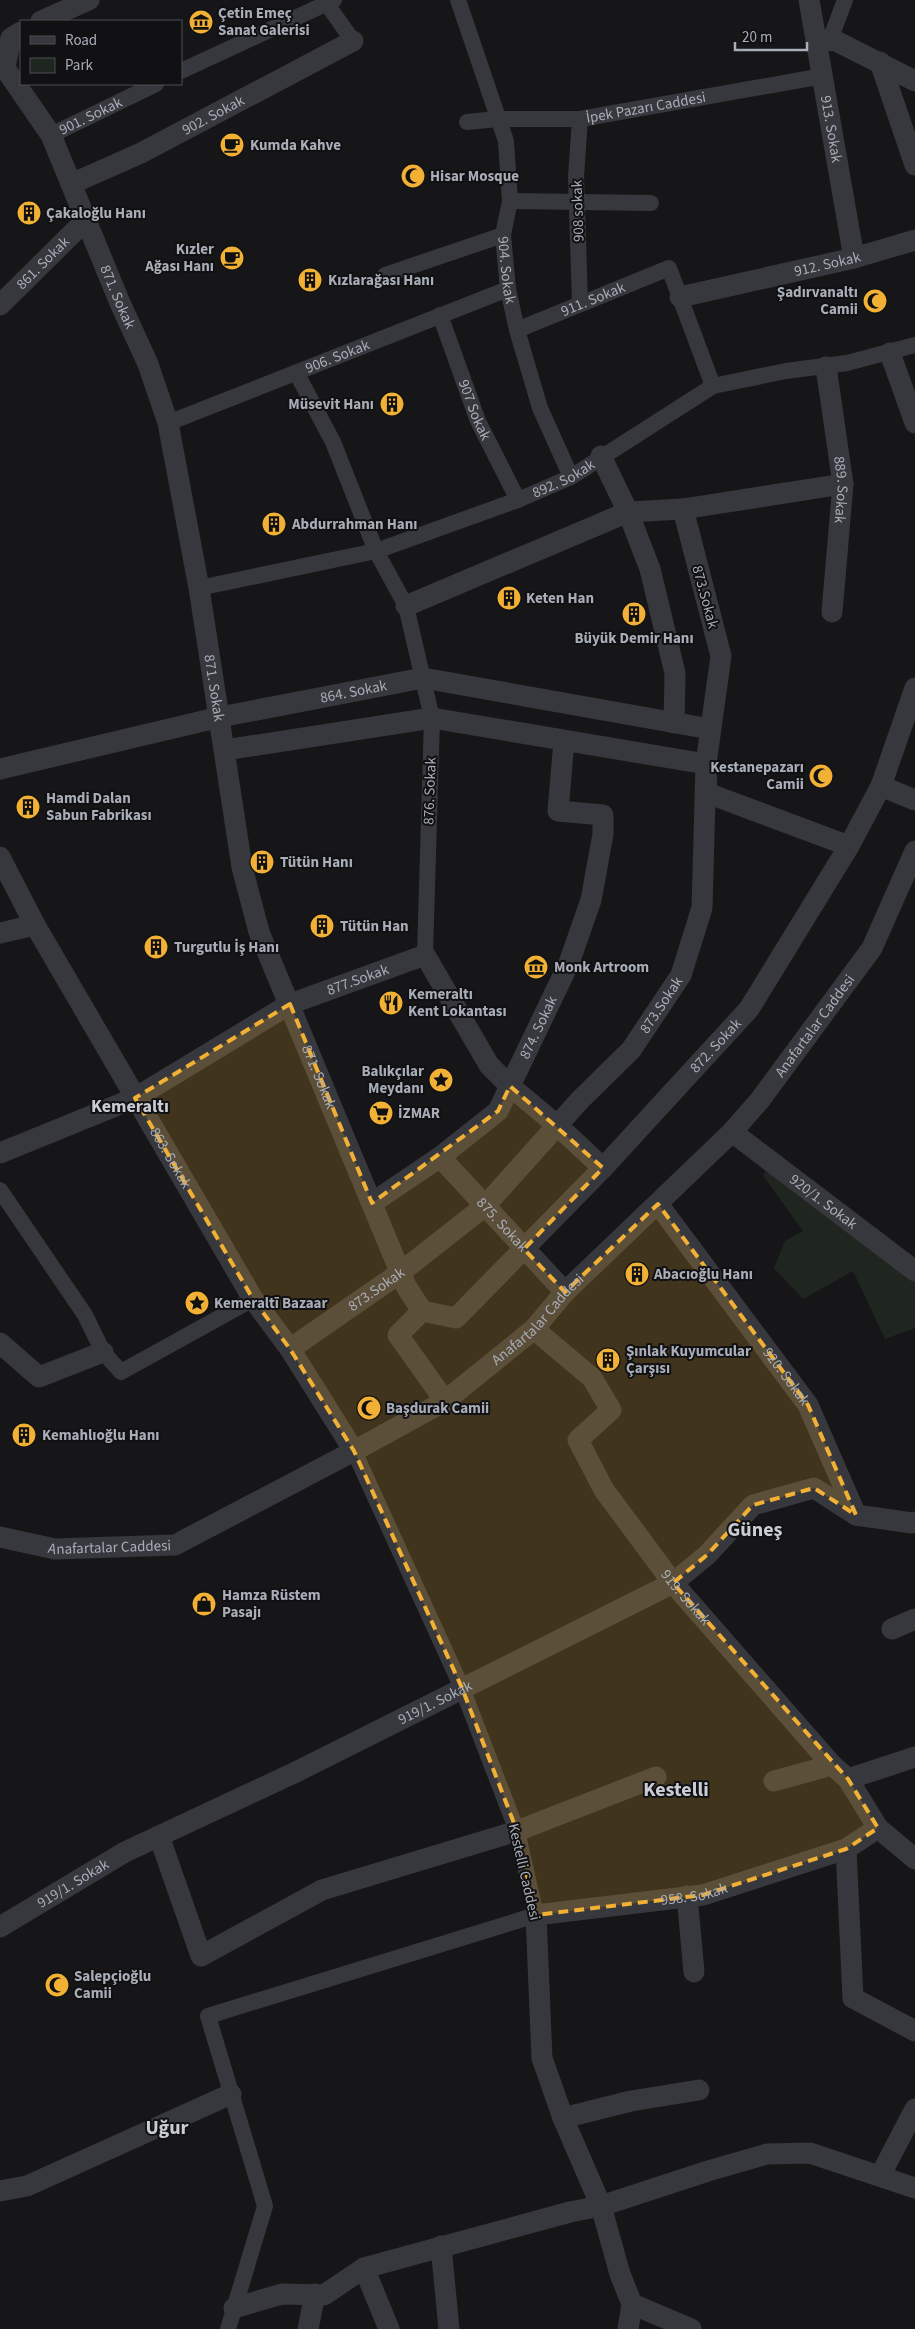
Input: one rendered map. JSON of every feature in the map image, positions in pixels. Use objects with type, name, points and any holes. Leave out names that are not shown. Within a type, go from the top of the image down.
[{"type":"street","points":[[43,20],[89,0]]},
{"type":"street","name":"904. Sokak","points":[[458,0],[506,141],[510,201],[503,235],[508,289],[517,330],[540,408],[571,477]]},
{"type":"street","name":"913. Sokak","points":[[808,0],[824,40],[823,76],[854,258]]},
{"type":"street","points":[[844,0],[824,40],[836,41],[915,81]]},
{"type":"street","points":[[182,71],[328,1],[353,41]]},
{"type":"street","points":[[3,64],[11,38],[20,33]]},
{"type":"street","name":"902. Sokak","points":[[71,184],[141,154],[353,41]]},
{"type":"street","points":[[880,62],[915,165]]},
{"type":"street","name":"871. Sokak","points":[[3,64],[51,135],[148,364],[168,423],[220,717],[242,867],[259,932],[406,1286],[422,1311]]},
{"type":"street","name":"İpek Pazarı Caddesi","points":[[467,122],[498,119],[580,119],[823,76]]},
{"type":"street","name":"901. Sokak","points":[[51,135],[154,85]]},
{"type":"street","name":"908 sokak","points":[[580,119],[576,176],[580,303]]},
{"type":"street","points":[[510,201],[651,203]]},
{"type":"street","name":"861. Sokak","points":[[0,305],[86,220]]},
{"type":"street","points":[[385,275],[503,235]]},
{"type":"street","name":"912. Sokak","points":[[680,298],[854,258],[915,240]]},
{"type":"street","name":"911. Sokak","points":[[517,330],[669,268],[680,298]]},
{"type":"street","name":"906. Sokak","points":[[168,423],[297,374],[508,289]]},
{"type":"street","points":[[680,298],[713,386]]},
{"type":"street","name":"907 Sokak","points":[[440,315],[478,421],[518,500]]},
{"type":"street","name":"892. Sokak","points":[[198,588],[376,551],[518,500],[571,477],[713,386],[786,371],[826,367],[890,353],[915,345]]},
{"type":"street","points":[[890,353],[915,423]]},
{"type":"street","name":"889. Sokak","points":[[826,367],[843,484],[832,612]]},
{"type":"street","name":"876. Sokak","points":[[297,374],[333,442],[376,551],[406,606],[432,718],[425,955]]},
{"type":"street","points":[[601,456],[628,512],[650,569],[675,674],[674,722]]},
{"type":"street","points":[[406,606],[628,512],[683,509],[843,484]]},
{"type":"street","name":"873.Sokak","points":[[290,1349],[401,1272],[485,1206],[580,1100],[631,1050],[681,975],[702,908],[706,764],[721,656],[683,509]]},
{"type":"street","name":"864. Sokak","points":[[0,770],[220,717],[423,678],[710,729]]},
{"type":"street","name":"872. Sokak","points":[[422,1311],[456,1318],[603,1168],[749,1009],[849,846],[881,786],[915,688]]},
{"type":"street","points":[[225,750],[432,718],[706,764],[707,793],[849,846]]},
{"type":"street","name":"874. Sokak","points":[[372,1203],[440,1157],[498,1111],[569,964],[590,900],[603,834],[603,815],[558,811],[564,741]]},
{"type":"street","points":[[881,786],[915,800]]},
{"type":"street","name":"Anafartalar Caddesi","points":[[0,1536],[55,1549],[175,1545],[445,1401],[534,1329],[565,1292],[732,1132],[760,1100],[872,948],[915,852]]},
{"type":"street","name":"863. Sokak","points":[[0,857],[35,925],[253,1299],[290,1349],[354,1451]]},
{"type":"street","points":[[0,933],[35,925]]},
{"type":"street","points":[[425,955],[489,1065],[510,1086],[558,1126],[603,1168]]},
{"type":"street","name":"877.Sokak","points":[[0,1153],[135,1098],[290,1004],[425,955]]},
{"type":"street","name":"920/1. Sokak","points":[[732,1132],[915,1271]]},
{"type":"street","name":"875. Sokak","points":[[440,1157],[565,1292]]},
{"type":"street","points":[[0,1190],[85,1315],[103,1352],[121,1372],[253,1299]]},
{"type":"street","name":"920. Sokak","points":[[658,1204],[808,1405],[856,1515]]},
{"type":"street","points":[[422,1311],[398,1335],[445,1401]]},
{"type":"street","name":"919. Sokak","points":[[534,1329],[592,1378],[611,1410],[578,1440],[604,1490],[673,1583],[832,1765],[848,1780],[878,1828],[915,1859]]},
{"type":"street","points":[[0,1343],[39,1377],[103,1352]]},
{"type":"street","name":"Kestelli Caddesi","points":[[354,1451],[462,1688],[517,1830],[536,1915],[542,2058],[563,2118],[601,2206],[620,2274],[632,2304]]},
{"type":"street","name":"919/1. Sokak","points":[[0,1927],[125,1852],[296,1772],[673,1583],[707,1556],[753,1505],[814,1488],[856,1515]]},
{"type":"street","points":[[856,1515],[915,1522]]},
{"type":"street","points":[[892,1629],[915,1619]]},
{"type":"street","points":[[848,1780],[915,1757]]},
{"type":"street","points":[[774,1781],[832,1765]]},
{"type":"street","points":[[159,1836],[201,1956],[322,1890],[517,1830],[656,1778]]},
{"type":"street","name":"958. Sokak","points":[[536,1915],[703,1895],[846,1849],[878,1828]]},
{"type":"street","points":[[846,1849],[853,1998],[915,2031]]},
{"type":"street","points":[[687,1896],[694,1972]]},
{"type":"street","points":[[228,2329],[265,2206],[208,2016],[536,1915]]},
{"type":"street","points":[[563,2118],[631,2101],[699,2090]]},
{"type":"street","points":[[0,2190],[27,2186],[231,2094]]},
{"type":"street","points":[[880,2176],[915,2109]]},
{"type":"street","points":[[234,2308],[282,2294],[324,2295],[364,2268],[570,2212],[601,2206],[767,2154],[810,2153],[915,2188]]},
{"type":"street","points":[[441,2246],[449,2329]]},
{"type":"street","points":[[364,2268],[390,2329]]},
{"type":"street","points":[[308,2329],[315,2294]]},
{"type":"street","points":[[628,2329],[632,2304],[691,2329]]},
{"type":"highlighted area","points":[[290,1004],[372,1203],[498,1111],[510,1086],[603,1168],[524,1249],[565,1292],[658,1204],[808,1405],[856,1515],[814,1488],[753,1505],[707,1555],[673,1583],[848,1779],[878,1828],[846,1849],[703,1895],[536,1915],[517,1831],[462,1688],[354,1451],[290,1349],[253,1299],[135,1098]]},
{"type":"green space","points":[[772,1163],[915,1271],[915,1328],[885,1339],[853,1271],[803,1299],[774,1268],[785,1241],[803,1231],[763,1175]]},
{"type":"place","name":"Çetin Emeç Sanat Galerisi","points":[[201,22]]},
{"type":"place","name":"Kumda Kahve","points":[[232,145]]},
{"type":"place","name":"Hisar Mosque","points":[[413,176]]},
{"type":"place","name":"Çakaloğlu Hanı","points":[[29,213]]},
{"type":"place","name":"Kızler Ağası Hanı","points":[[232,258]]},
{"type":"place","name":"Kızlarağası Hanı","points":[[310,280]]},
{"type":"place","name":"Şadırvanaltı Camii","points":[[875,301]]},
{"type":"place","name":"Müsevit Hanı","points":[[392,404]]},
{"type":"place","name":"Abdurrahman Hanı","points":[[274,524]]},
{"type":"place","name":"Keten Han","points":[[509,598]]},
{"type":"place","name":"Büyük Demir Hanı","points":[[634,614]]},
{"type":"place","name":"Kestanepazarı Camii","points":[[821,776]]},
{"type":"place","name":"Hamdi Dalan Sabun Fabrikası","points":[[28,807]]},
{"type":"place","name":"Tütün Hanı","points":[[262,862]]},
{"type":"place","name":"Tütün Han","points":[[322,926]]},
{"type":"place","name":"Turgutlu İş Hanı","points":[[156,947]]},
{"type":"place","name":"Monk Artroom","points":[[536,967]]},
{"type":"place","name":"Kemeraltı Kent Lokantası","points":[[391,1003]]},
{"type":"place","name":"Balıkçılar Meydanı","points":[[441,1080]]},
{"type":"place","name":"İZMAR","points":[[381,1113]]},
{"type":"place","name":"Abacıoğlu Hanı","points":[[637,1274]]},
{"type":"place","name":"Kemeraltī Bazaar","points":[[197,1303]]},
{"type":"place","name":"Şınlak Kuyumcular Çarşısı","points":[[608,1360]]},
{"type":"place","name":"Başdurak Camii","points":[[369,1408]]},
{"type":"place","name":"Kemahlıoğlu Hanı","points":[[24,1435]]},
{"type":"place","name":"Hamza Rüstem Pasajı","points":[[204,1604]]},
{"type":"place","name":"Salepçioğlu Camii","points":[[57,1985]]},
{"type":"district","name":"Kemeraltı","points":[[130,1106]]},
{"type":"district","name":"Güneş","points":[[755,1530]]},
{"type":"district","name":"Kestelli","points":[[676,1790]]},
{"type":"district","name":"Uğur","points":[[167,2128]]}]
